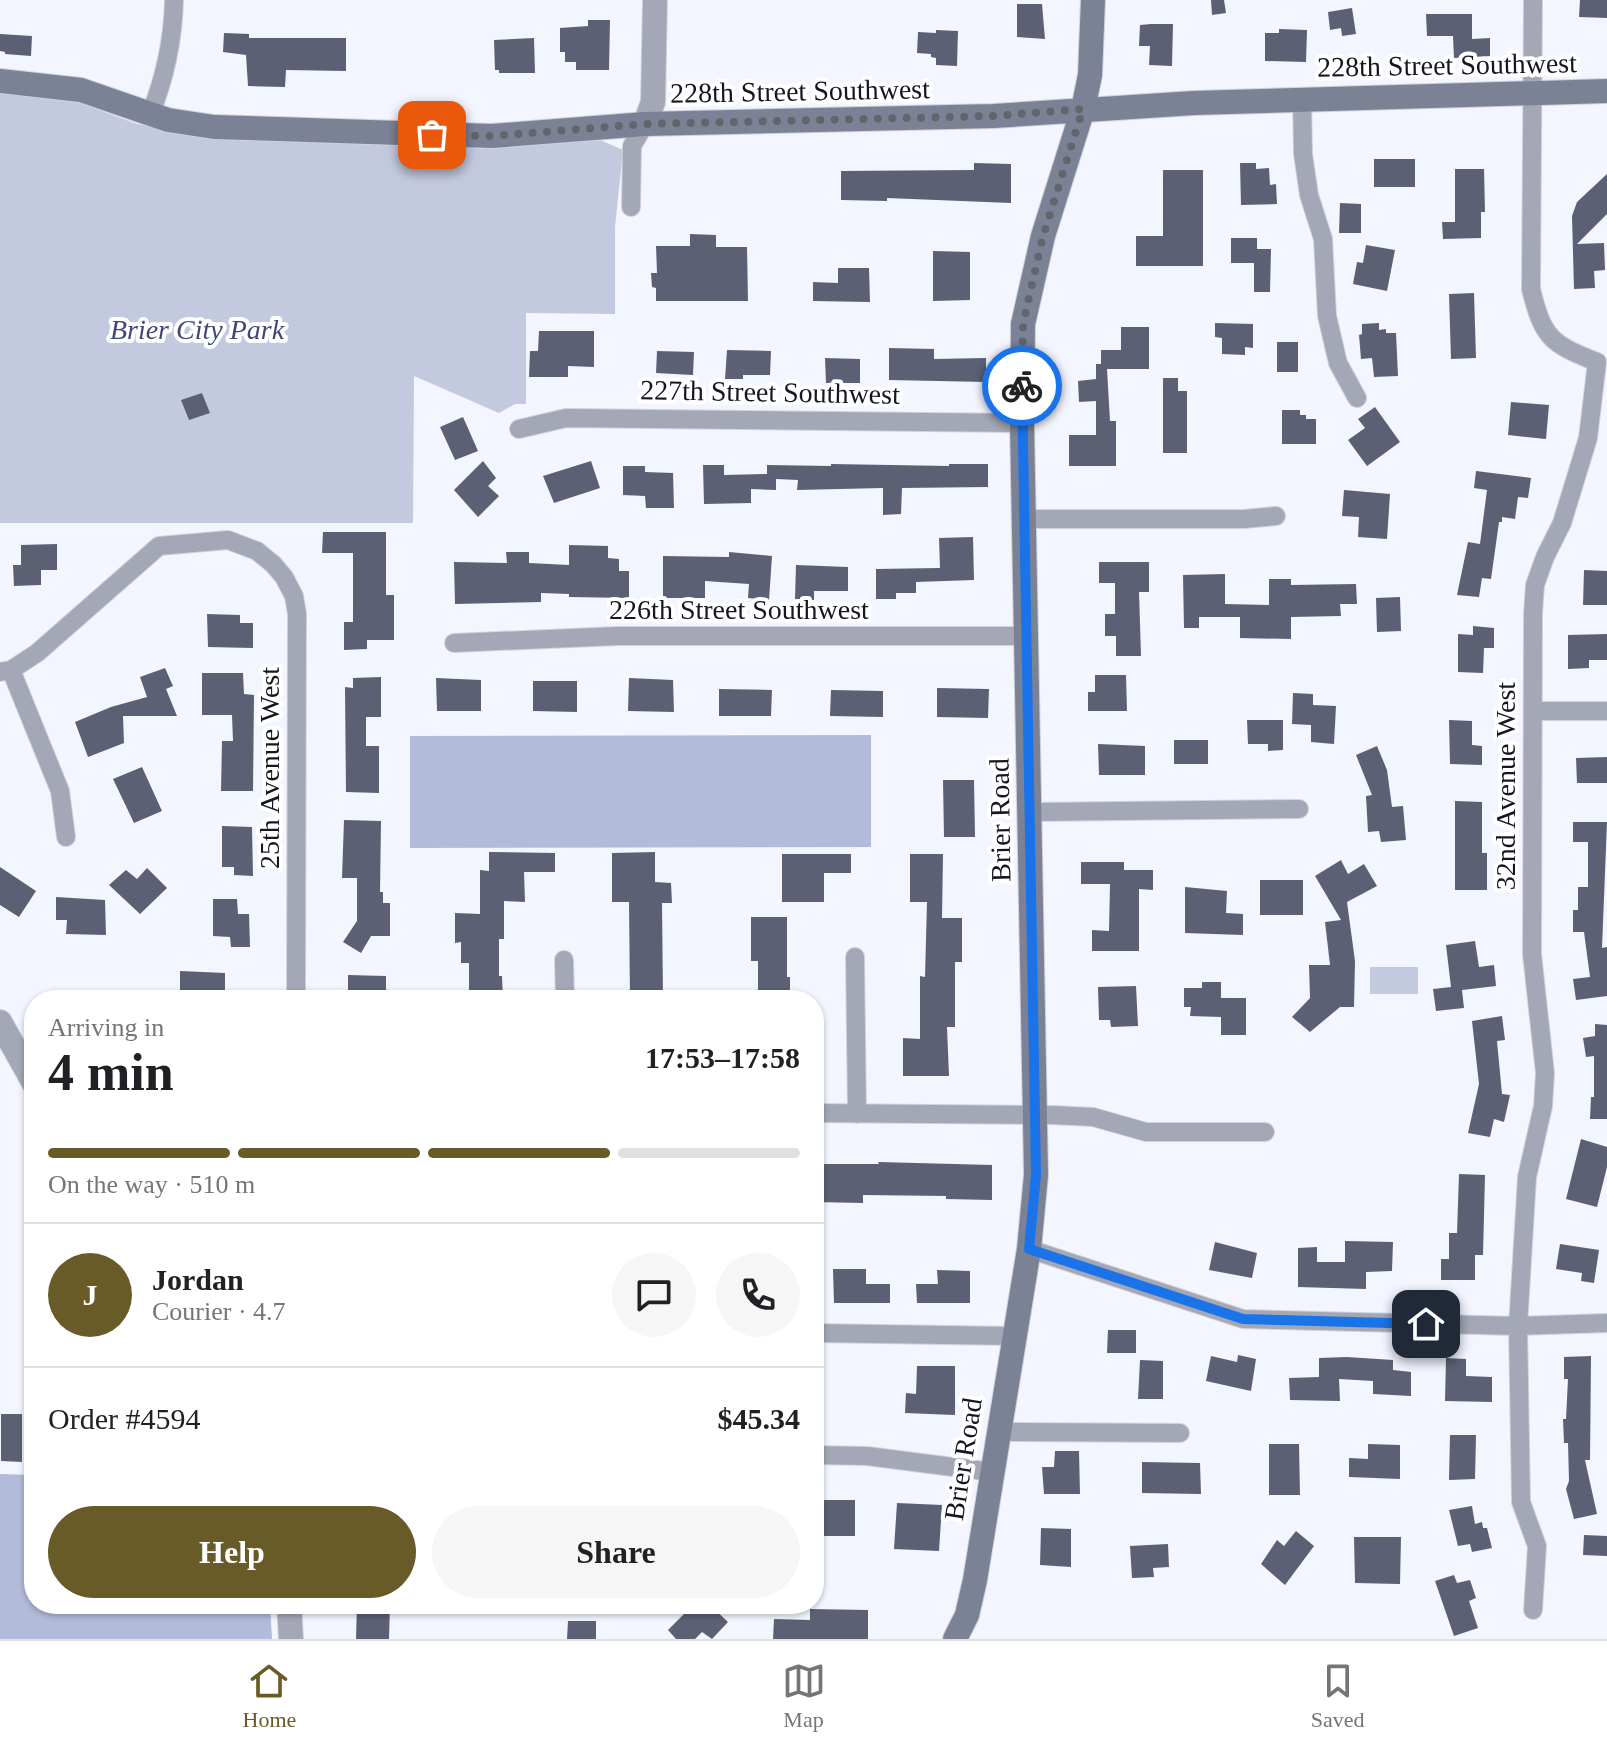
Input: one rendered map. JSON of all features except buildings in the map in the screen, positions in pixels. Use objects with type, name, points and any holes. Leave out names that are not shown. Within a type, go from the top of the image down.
[{"type":"main road","name":"Brier Road","points":[[955,1639],[967,1615],[971,1597],[1029,1249],[1036,1175],[1031,812],[1025,636],[1023,324],[1043,236],[1083,109],[1090,75],[1093,0]]},
{"type":"main road","name":"228th Street Southwest","points":[[0,81],[81,90],[150,115],[214,127],[492,136],[645,124],[994,116],[1302,99],[1607,91]]},
{"type":"street","points":[[150,115],[165,73],[172,36],[174,0]]},
{"type":"street","points":[[631,207],[632,146],[653,102],[655,0]]},
{"type":"street","name":"32nd Avenue West","points":[[1533,0],[1531,289],[1539,322],[1562,348],[1602,362],[1588,438],[1562,523],[1535,585],[1532,954],[1545,1073],[1543,1106],[1527,1177],[1518,1326],[1521,1502],[1537,1546],[1533,1610]]},
{"type":"street","points":[[1302,99],[1303,154],[1309,195],[1323,239],[1327,316],[1338,363],[1357,398]]},
{"type":"street","name":"227th Street Southwest","points":[[519,429],[566,418],[1022,423]]},
{"type":"street","points":[[1025,519],[1244,519],[1276,516]]},
{"type":"street","name":"25th Avenue West","points":[[5,671],[37,653],[159,546],[228,540],[257,551],[273,564],[294,596],[297,614],[296,990]]},
{"type":"street","name":"226th Street Southwest","points":[[454,643],[618,636],[1025,636]]},
{"type":"street","points":[[5,671],[60,791],[66,837]]},
{"type":"street","points":[[1534,711],[1607,711]]},
{"type":"street","points":[[1031,812],[1299,809]]},
{"type":"street","points":[[855,957],[857,1114]]},
{"type":"street","points":[[564,960],[565,990]]},
{"type":"street","points":[[0,1022],[24,1065]]},
{"type":"street","points":[[824,1113],[1035,1114],[1093,1117],[1146,1132],[1265,1132]]},
{"type":"street","points":[[1029,1249],[1243,1319],[1518,1326],[1607,1323]]},
{"type":"street","points":[[824,1333],[1013,1336]]},
{"type":"street","points":[[998,1432],[1180,1433]]},
{"type":"street","points":[[824,1455],[867,1456],[992,1472]]},
{"type":"street","points":[[290,1614],[291,1639]]},
{"type":"green space","name":"Brier City Park","points":[[0,90],[78,102],[137,124],[200,135],[461,148],[598,139],[623,150],[615,227],[615,314],[526,313],[526,404],[515,404],[499,413],[414,376],[413,523],[0,523]]},
{"type":"green space","points":[[1370,967],[1418,967],[1418,994],[1370,994]]},
{"type":"shaded area","points":[[871,735],[871,847],[410,848],[410,736]]},
{"type":"shaded area","points":[[0,1474],[24,1475],[24,1614],[271,1614],[272,1639],[0,1639]]},
{"type":"way so far","points":[[432,135],[492,136],[645,124],[994,116],[1083,109],[1043,236],[1023,324],[1022,386]]},
{"type":"route","points":[[1022,386],[1036,1175],[1029,1249],[1243,1319],[1426,1324]]}]
